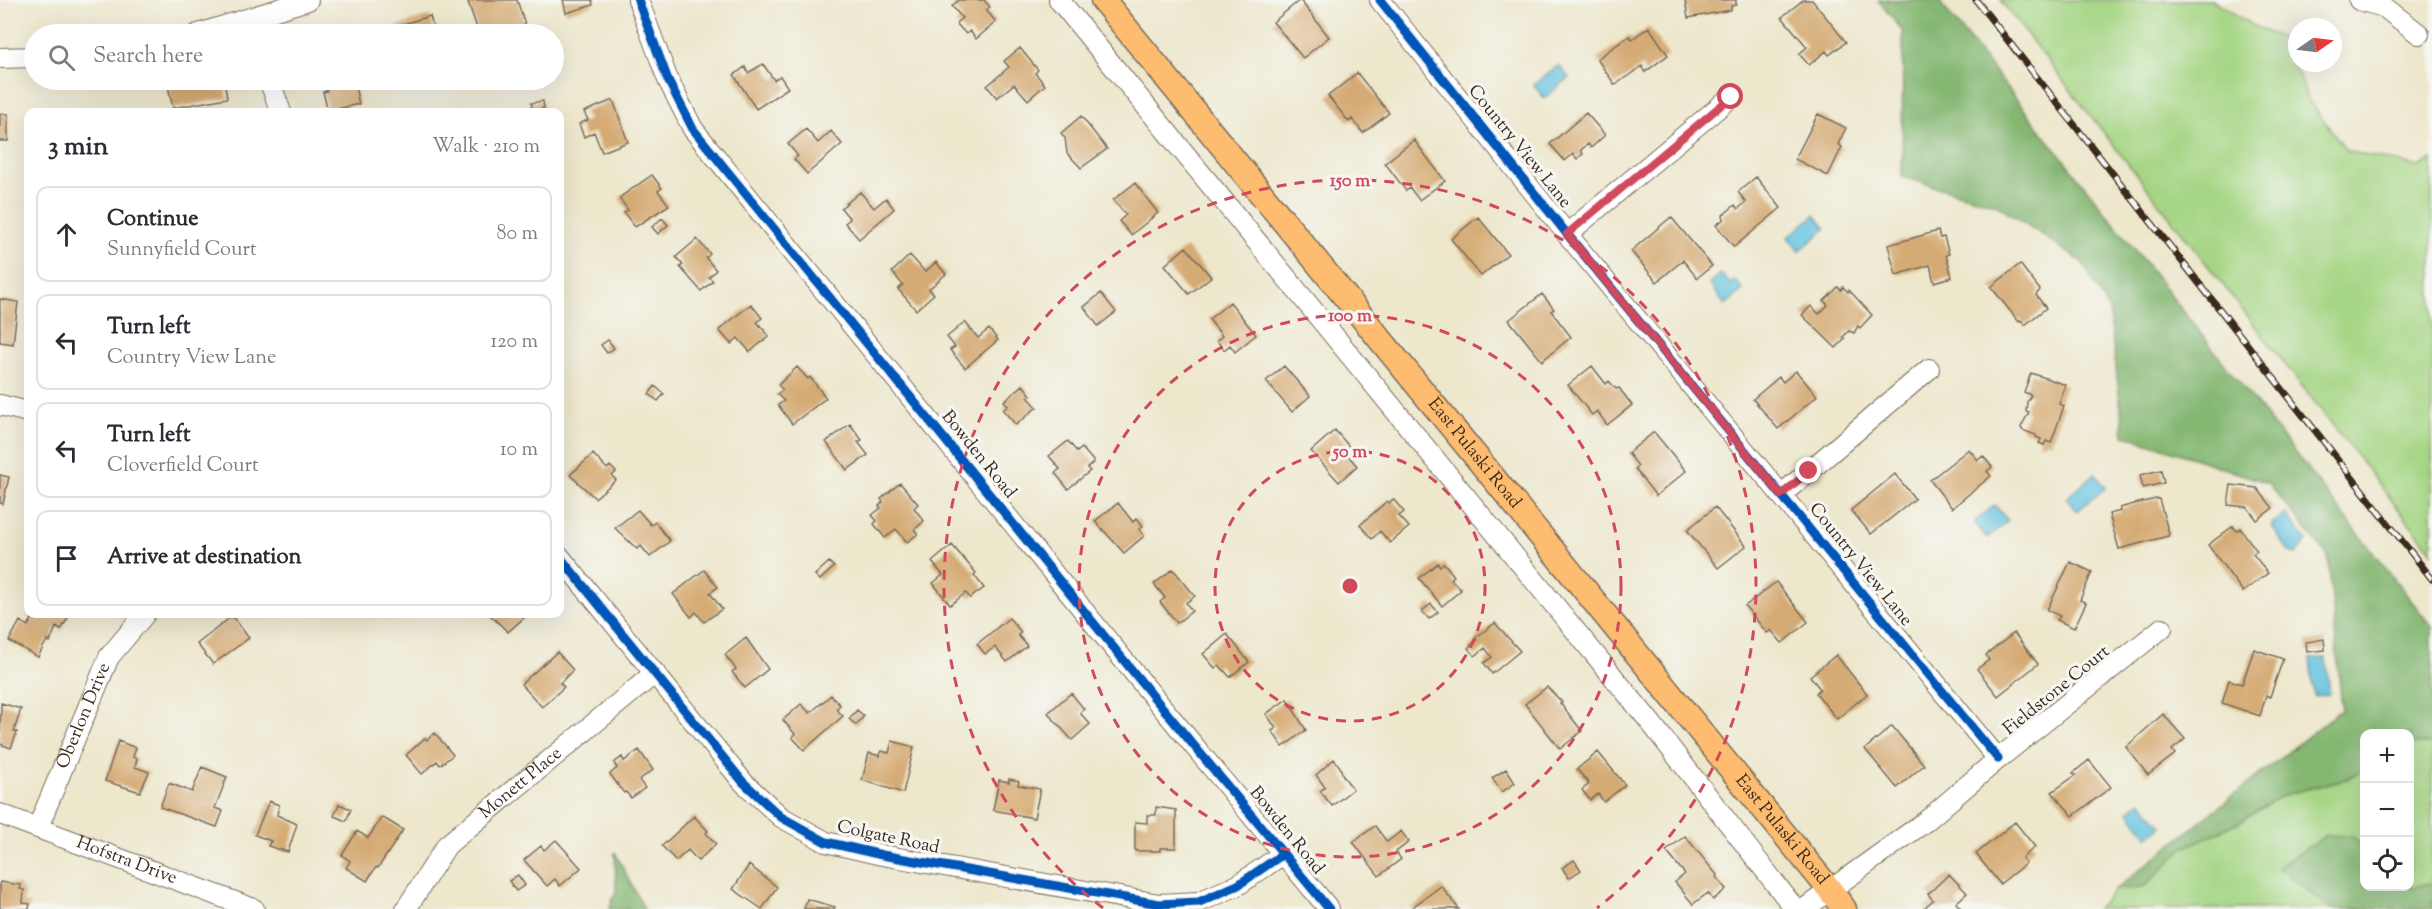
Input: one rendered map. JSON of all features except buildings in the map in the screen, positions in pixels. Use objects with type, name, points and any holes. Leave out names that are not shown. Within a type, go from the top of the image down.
[{"type":"main road","name":"East Pulaski Road","points":[[1103,0],[1837,899]]},
{"type":"street","points":[[257,24],[308,0]]},
{"type":"street","name":"Bowden Road","points":[[638,0],[668,80],[700,138],[1329,909]]},
{"type":"street","points":[[1059,0],[1651,723],[1795,909]]},
{"type":"street","name":"Country View Lane","points":[[1380,0],[1567,234],[1998,759]]},
{"type":"street","points":[[2359,0],[2384,7],[2419,34]]},
{"type":"street","points":[[0,58],[24,57]]},
{"type":"street","points":[[273,90],[280,108]]},
{"type":"street","points":[[1567,234],[1731,97]]},
{"type":"street","points":[[1781,495],[1929,369]]},
{"type":"street","points":[[0,405],[24,411]]},
{"type":"street","name":"Colgate Road","points":[[564,562],[743,782],[780,818],[826,842],[882,855],[1159,904],[1199,902],[1238,885],[1283,854]]},
{"type":"street","name":"Oberlon Drive","points":[[38,827],[109,657],[142,618]]},
{"type":"street","name":"Fieldstone Court","points":[[1804,909],[1837,899],[1998,759],[2162,628]]},
{"type":"street","name":"Monett Place","points":[[406,909],[447,845],[655,673]]},
{"type":"street","name":"Hofstra Drive","points":[[0,814],[254,909]]},
{"type":"green space","points":[[1878,0],[1938,0],[2432,627],[2432,744],[2414,744],[2414,729],[2360,729],[2360,771],[2349,778],[2284,795],[2235,824],[2183,848],[2145,886],[2115,890],[2342,709],[2328,556],[2268,483],[2124,435],[2109,310],[2082,262],[1996,204],[1902,177],[1903,32]]},
{"type":"green space","points":[[2000,0],[2213,0],[2250,24],[2283,39],[2288,51],[2288,72],[2297,72],[2309,101],[2347,151],[2419,167],[2432,159],[2432,552]]},
{"type":"green space","points":[[2414,743],[2432,744],[2432,909],[2096,909],[2115,890],[2145,886],[2183,848],[2235,824],[2284,795],[2349,778],[2360,771],[2360,891],[2414,891]]},
{"type":"green space","points":[[2327,835],[2352,836],[2360,844],[2360,891],[2414,891],[2414,888],[2432,882],[2432,909],[2332,909],[2277,867]]},
{"type":"green space","points":[[615,852],[644,909],[609,909],[616,891]]},
{"type":"water","points":[[1559,65],[1569,78],[1544,98],[1534,85]]},
{"type":"water","points":[[1815,215],[1826,229],[1799,251],[1788,237]]},
{"type":"water","points":[[1721,274],[1730,284],[1735,280],[1743,290],[1725,305],[1709,284]]},
{"type":"water","points":[[2095,474],[2106,488],[2077,511],[2066,498]]},
{"type":"water","points":[[1995,505],[2008,521],[1987,538],[1974,522]]},
{"type":"water","points":[[2286,514],[2307,541],[2296,554],[2290,552],[2272,528],[2272,524]]},
{"type":"water","points":[[2326,658],[2330,694],[2314,696],[2310,659]]},
{"type":"water","points":[[2141,801],[2162,826],[2149,837],[2128,811]]},
{"type":"railway","points":[[1976,0],[2432,579]]},
{"type":"cycle path","points":[[638,0],[668,80],[693,129],[1152,695],[1329,909]]},
{"type":"cycle path","points":[[1380,0],[1567,234],[1998,759]]},
{"type":"cycle path","points":[[564,562],[743,782],[781,817],[826,842],[882,855],[1159,904],[1199,902],[1238,885],[1283,854]]},
{"type":"route","points":[[1731,97],[1567,234],[1781,495],[1809,471]]}]
